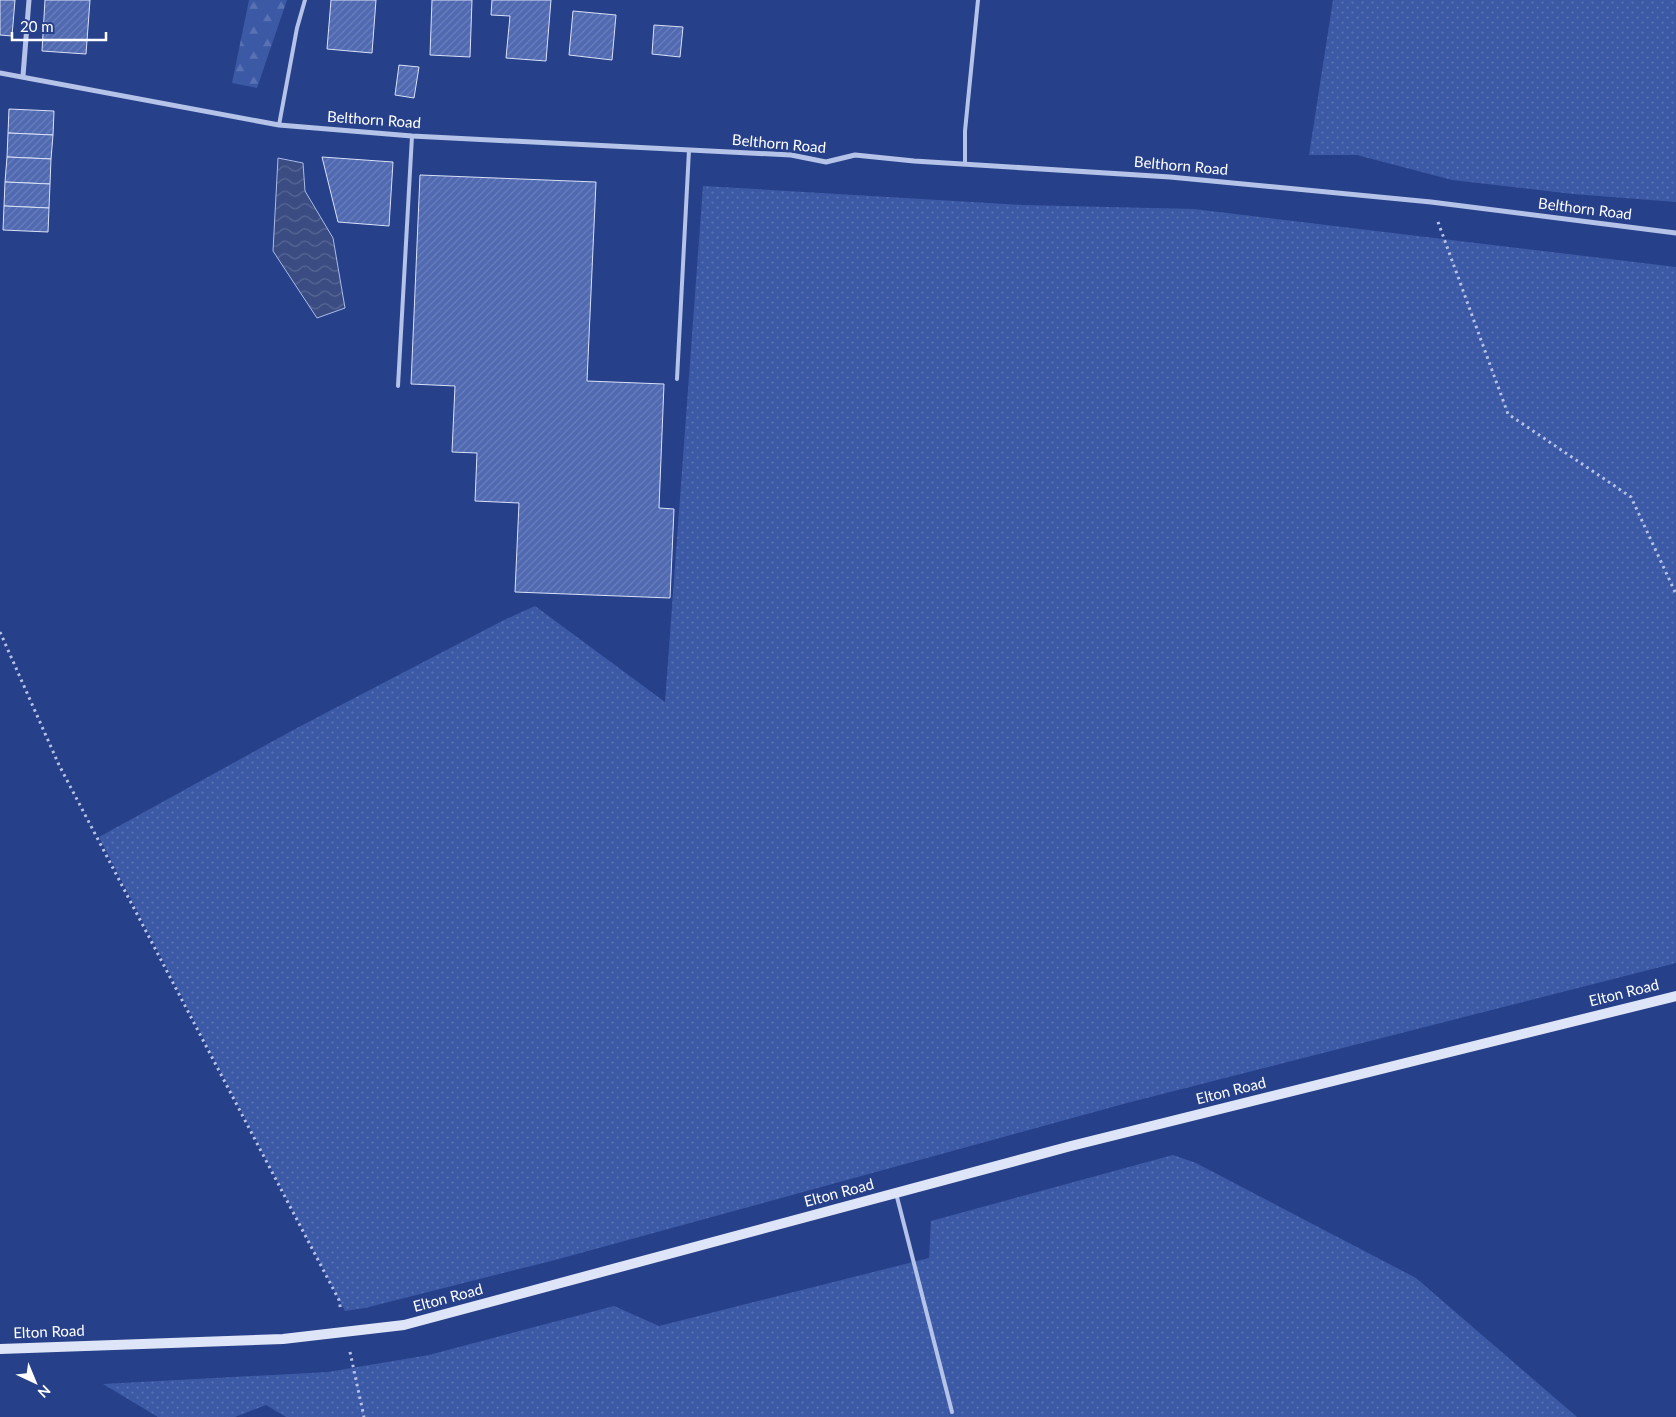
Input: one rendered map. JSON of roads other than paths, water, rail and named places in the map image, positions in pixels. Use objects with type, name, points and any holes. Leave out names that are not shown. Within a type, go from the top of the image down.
[{"type":"main road","name":"Elton Road","points":[[0,1348],[283,1339],[404,1325],[1071,1146],[1676,996]]},
{"type":"street","points":[[22,76],[29,0]]},
{"type":"street","name":"Belthorn Road","points":[[0,72],[279,125],[412,136],[791,155],[826,162],[855,155],[1170,177],[1431,202],[1676,233]]},
{"type":"lane","points":[[279,125],[296,28],[305,0]]},
{"type":"lane","points":[[965,164],[965,131],[978,0]]},
{"type":"lane","points":[[398,386],[412,136]]},
{"type":"lane","points":[[676,379],[689,150]]},
{"type":"lane","points":[[896,1193],[952,1412]]},
{"type":"water","points":[[278,158],[303,163],[305,191],[333,238],[345,308],[317,318],[273,251]]}]
